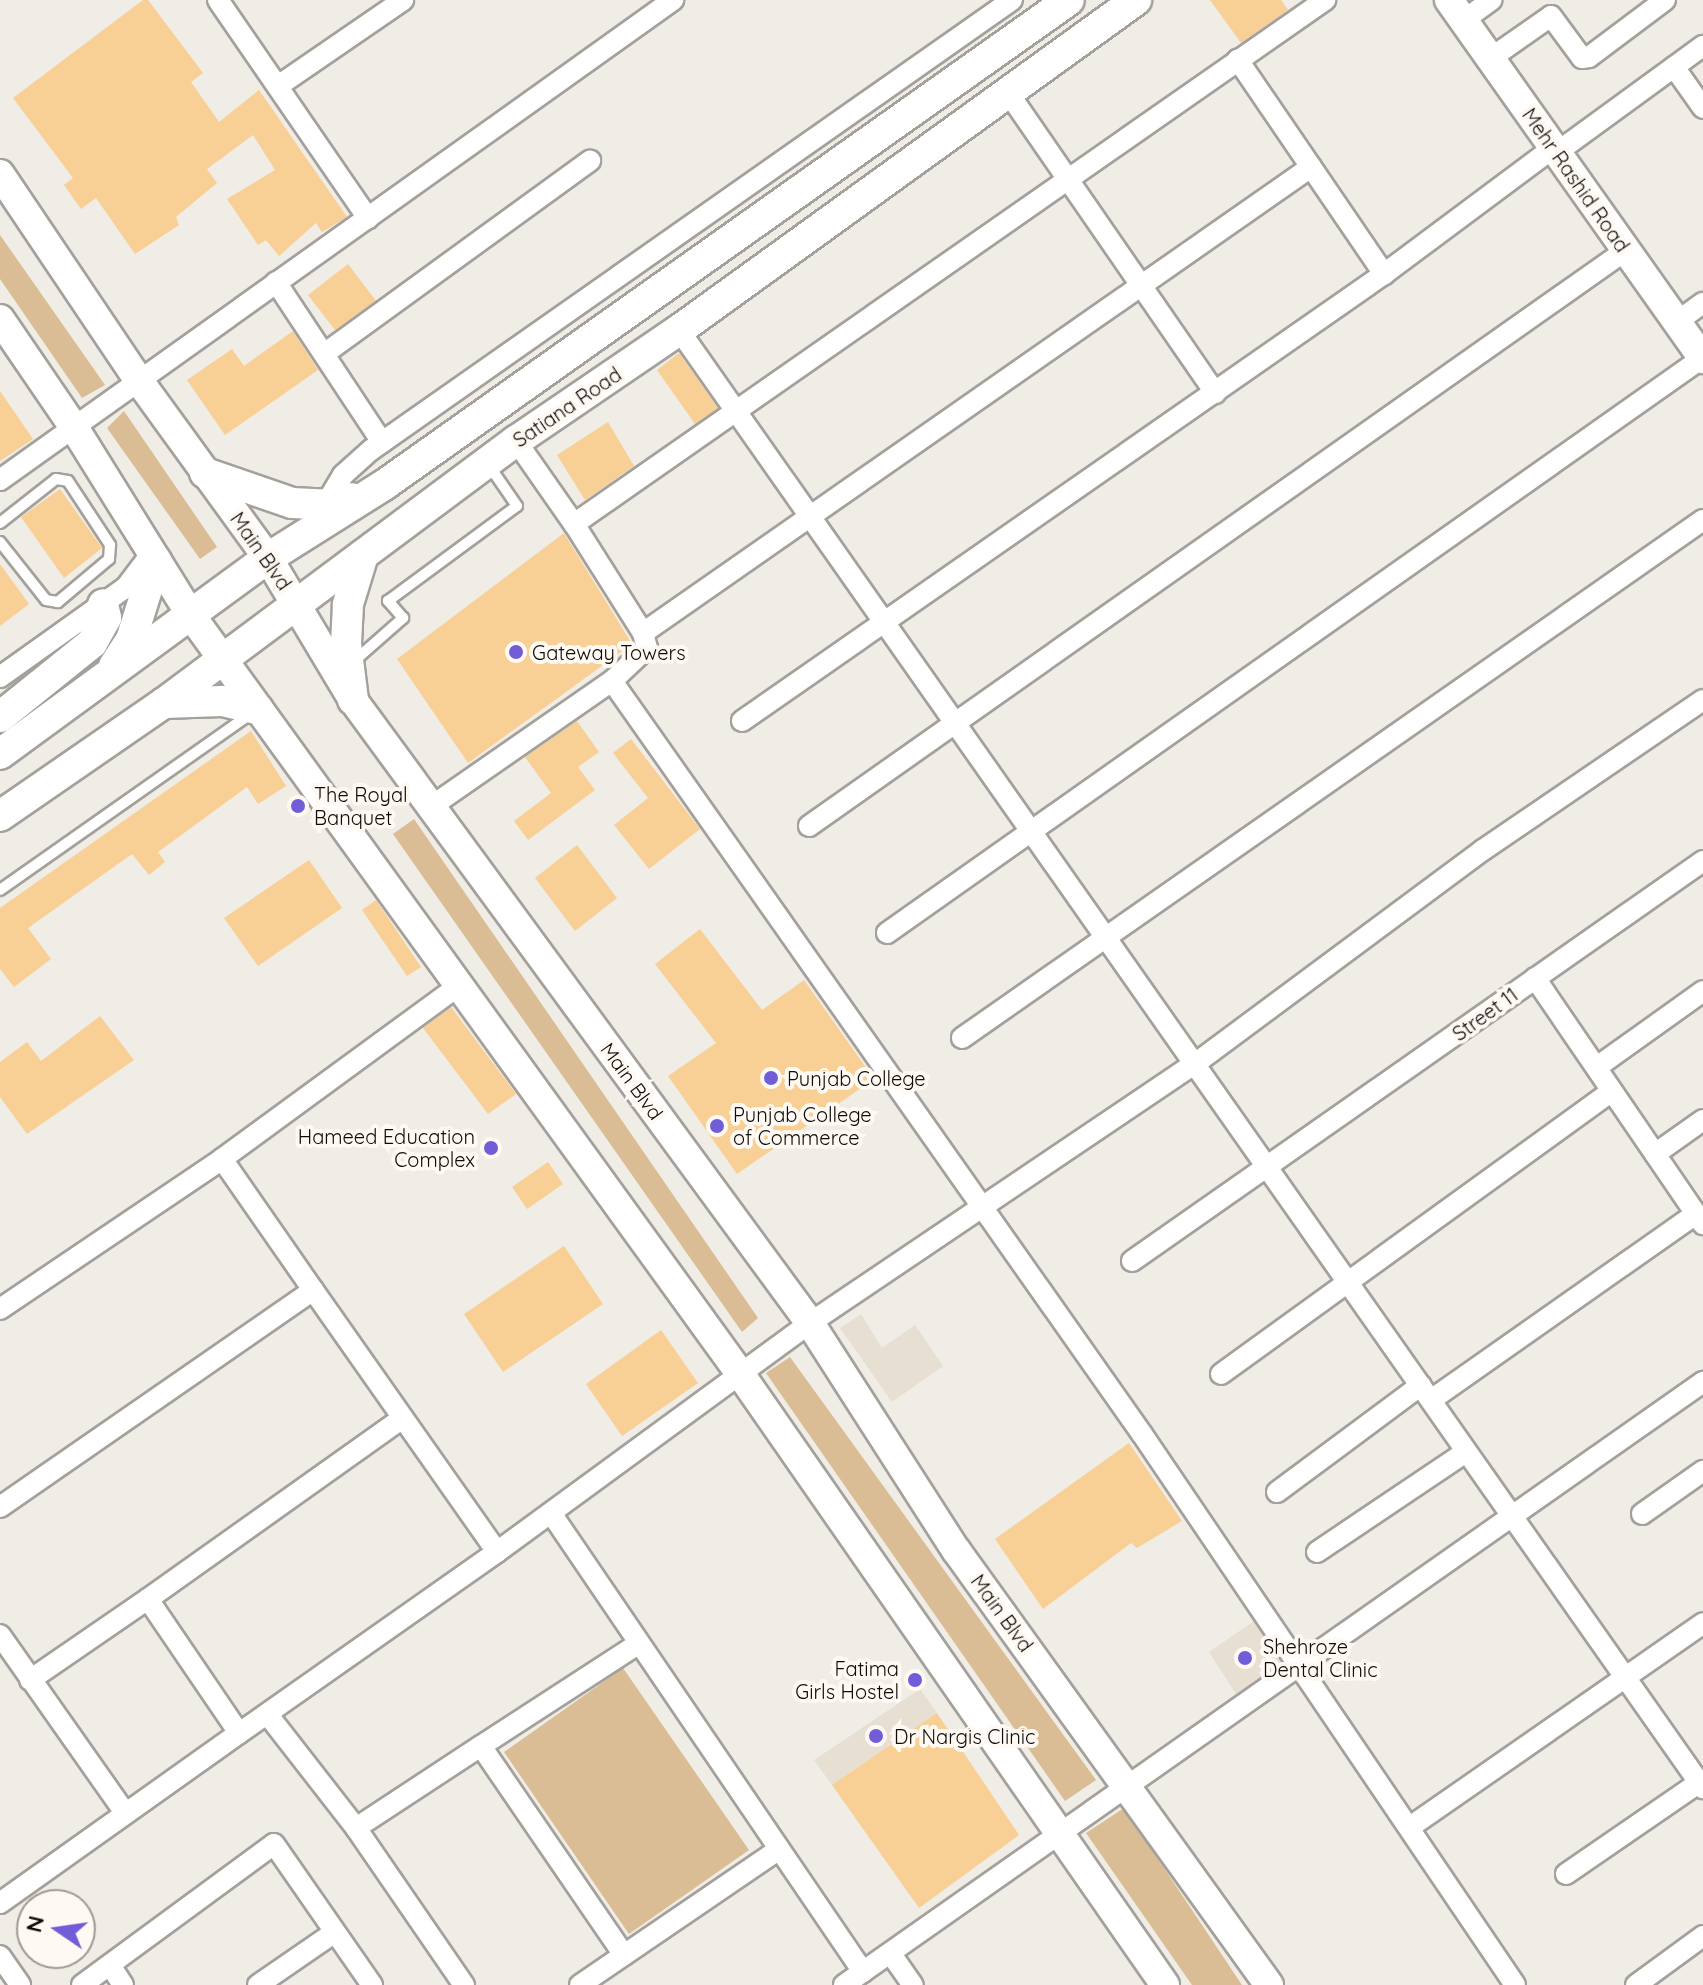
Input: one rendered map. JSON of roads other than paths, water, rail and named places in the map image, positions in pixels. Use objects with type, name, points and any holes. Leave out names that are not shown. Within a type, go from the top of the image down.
[{"type":"main road","name":"Satiana Road","points":[[0,754],[105,681],[268,558],[384,485],[1069,0]]},
{"type":"main road","name":"Satiana Road","points":[[0,816],[164,703],[516,441],[679,330],[1136,0]]},
{"type":"main road","name":"Mehr Rashid Road","points":[[1457,10],[1703,358]]},
{"type":"main road","name":"Main Blvd","points":[[0,174],[137,378],[268,558],[353,700],[429,808],[810,1323],[956,1550],[1269,1985]]},
{"type":"main road","points":[[0,319],[75,429],[190,614],[741,1375],[1165,1985]]},
{"type":"main road","points":[[205,473],[292,503],[325,505],[384,485]]},
{"type":"main road","points":[[353,700],[348,604],[363,555]]},
{"type":"main road","points":[[105,681],[131,640],[154,557]]},
{"type":"main road","points":[[0,717],[92,643],[106,618],[103,604]]},
{"type":"main road","points":[[164,703],[222,701],[258,709]]},
{"type":"street","points":[[218,0],[368,218]]},
{"type":"street","points":[[278,86],[403,0]]},
{"type":"street","points":[[0,480],[75,429],[137,378],[673,0]]},
{"type":"street","points":[[325,505],[343,475],[382,442],[1012,0]]},
{"type":"street","points":[[574,524],[1067,177],[1325,0]]},
{"type":"street","points":[[1457,10],[1492,0]]},
{"type":"street","points":[[1491,58],[1551,16],[1582,58],[1589,57],[1665,0]]},
{"type":"street","points":[[742,721],[1215,393],[1703,46]]},
{"type":"street","points":[[1238,60],[1384,274]]},
{"type":"street","points":[[1674,67],[1703,108]]},
{"type":"street","points":[[1007,91],[1215,393]]},
{"type":"street","points":[[324,354],[590,161]]},
{"type":"street","points":[[643,633],[809,514],[1141,288],[1311,167]]},
{"type":"street","points":[[809,826],[1626,250]]},
{"type":"street","points":[[276,282],[382,442]]},
{"type":"street","points":[[1678,321],[1703,303]]},
{"type":"street","points":[[679,330],[1104,937],[1196,1063],[1267,1170],[1350,1280],[1624,1679],[1702,1784],[1566,1874]]},
{"type":"street","points":[[887,933],[1703,358]]},
{"type":"street","points":[[429,808],[612,681],[647,648],[643,633],[574,524],[516,441]]},
{"type":"street","points":[[962,1038],[1703,520]]},
{"type":"street","points":[[0,677],[126,587],[154,557]]},
{"type":"street","points":[[612,681],[1300,1662],[1515,1985]]},
{"type":"street","points":[[0,1903],[497,1552],[810,1323],[1196,1063],[1483,850],[1703,700]]},
{"type":"street","name":"Street 11","points":[[1132,1261],[1267,1170],[1703,861]]},
{"type":"street","points":[[1277,1492],[1700,1219],[1535,978]]},
{"type":"street","points":[[0,1309],[222,1159],[458,986]]},
{"type":"street","points":[[1597,1067],[1703,991]]},
{"type":"street","points":[[1221,1374],[1611,1092]]},
{"type":"street","points":[[1655,1154],[1703,1120]]},
{"type":"street","points":[[222,1159],[401,1419],[497,1552]]},
{"type":"street","points":[[0,1507],[313,1290]]},
{"type":"street","points":[[844,1985],[1509,1515],[1703,1382]]},
{"type":"street","points":[[30,1680],[401,1419]]},
{"type":"street","points":[[1317,1552],[1466,1452]]},
{"type":"street","points":[[1642,1514],[1703,1471]]},
{"type":"street","points":[[551,1513],[863,1972]]},
{"type":"street","points":[[148,1599],[239,1733]]},
{"type":"street","points":[[1410,1827],[1703,1623]]},
{"type":"street","points":[[0,1635],[125,1813]]},
{"type":"street","points":[[356,1828],[638,1644]]},
{"type":"street","points":[[268,1715],[356,1828],[464,1985]]},
{"type":"street","points":[[481,1746],[624,1955]]},
{"type":"street","points":[[82,1985],[274,1844],[372,1985]]},
{"type":"street","points":[[580,1985],[779,1849]]},
{"type":"street","points":[[258,1985],[335,1932]]},
{"type":"street","points":[[1636,1985],[1703,1936]]},
{"type":"street","points":[[891,1954],[913,1985]]},
{"type":"street","points":[[0,1956],[20,1985]]},
{"type":"street","points":[[110,1965],[123,1985]]},
{"type":"lane","points":[[349,665],[403,618],[388,601],[517,506],[487,463]]},
{"type":"lane","points":[[0,523],[56,479],[68,481],[110,545],[109,559],[58,602],[46,600],[0,542]]},
{"type":"lane","points":[[0,890],[258,709]]},
{"type":"place","name":"Gateway Towers","points":[[516,652]]},
{"type":"place","name":"The Royal Banquet","points":[[298,806]]},
{"type":"place","name":"Punjab College","points":[[771,1078]]},
{"type":"place","name":"Punjab College of Commerce","points":[[717,1126]]},
{"type":"place","name":"Hameed Education Complex","points":[[491,1148]]},
{"type":"place","name":"Shehroze Dental Clinic","points":[[1245,1658]]},
{"type":"place","name":"Fatima Girls Hostel","points":[[915,1680]]},
{"type":"place","name":"Dr Nargis Clinic","points":[[876,1736]]}]
